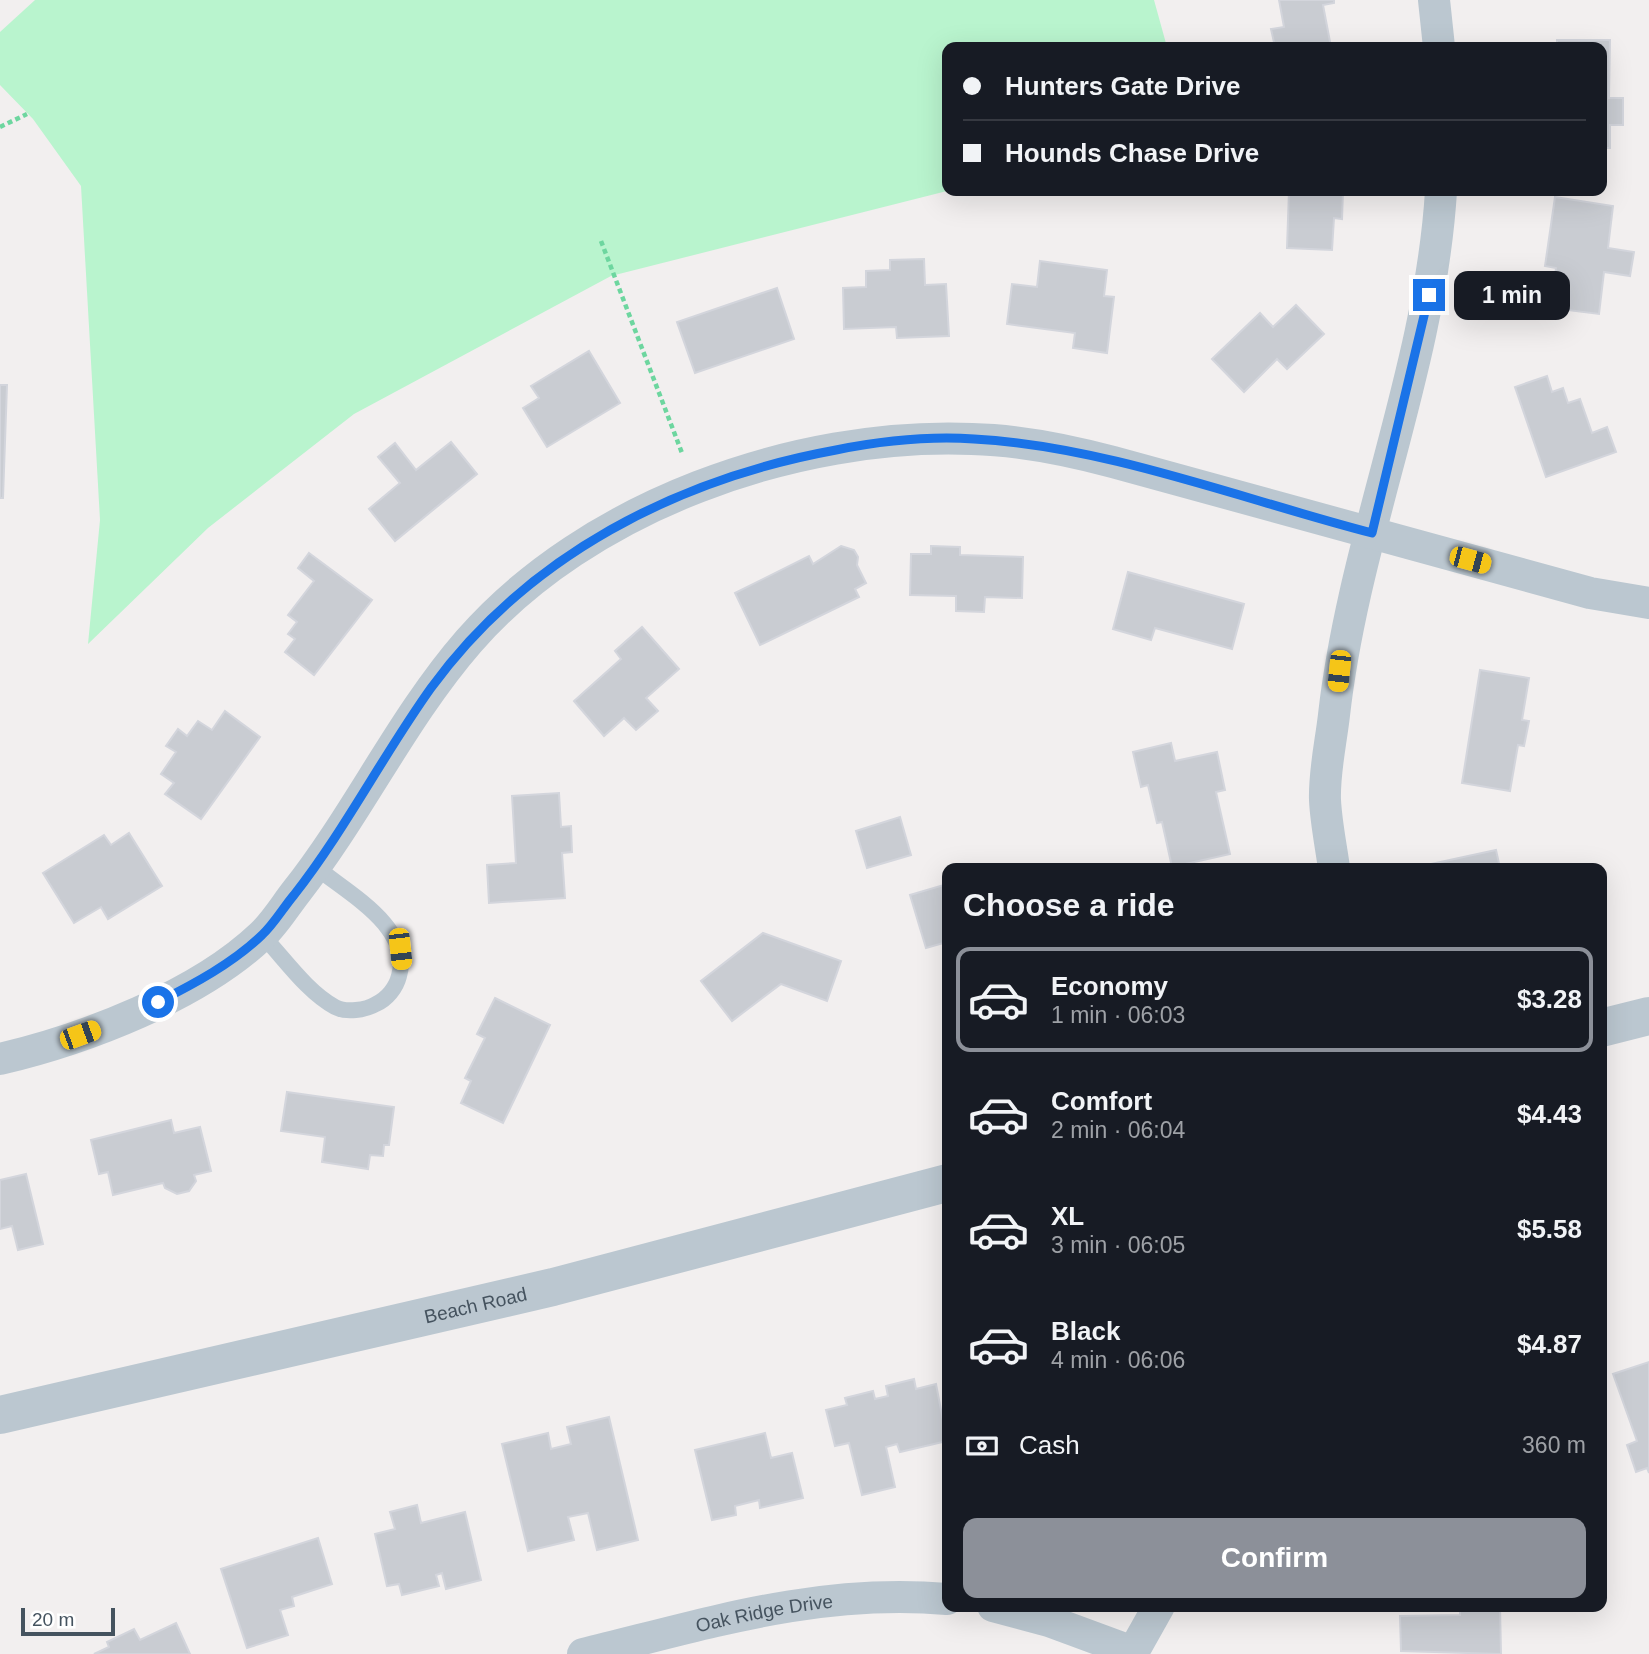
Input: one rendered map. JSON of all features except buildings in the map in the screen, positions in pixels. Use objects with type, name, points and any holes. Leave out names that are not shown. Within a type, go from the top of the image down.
[{"type":"street","points":[[1434,0],[1438,42]]},
{"type":"street","points":[[1333,863],[1325,798],[1339,671],[1420,341],[1438,248],[1441,196]]},
{"type":"street","points":[[0,1059],[40,1050],[120,1021],[196,983],[262,935],[316,867],[432,687],[471,639],[516,596],[558,562],[605,531],[663,502],[759,467],[866,444],[974,439],[1097,458],[1590,593],[1649,603]]},
{"type":"street","points":[[1607,1026],[1649,1016]]},
{"type":"street","name":"Beach Road","points":[[0,1415],[553,1287],[942,1185]]},
{"type":"street","name":"Oak Ridge Drive","points":[[583,1654],[817,1600],[904,1595],[942,1599]]},
{"type":"street","points":[[1015,1612],[1049,1621],[1133,1653],[1156,1612]]},
{"type":"lane","points":[[262,935],[317,993],[337,1009],[369,1008],[384,1001],[395,986],[402,963],[400,949],[393,934],[382,921],[316,867]]},
{"type":"path","points":[[0,127],[27,114]]},
{"type":"path","points":[[601,241],[682,453]]},
{"type":"green space","points":[[35,0],[1154,0],[1166,42],[942,42],[942,192],[611,276],[354,414],[208,528],[88,644],[100,520],[81,186],[33,119],[0,85],[0,32]]},
{"type":"route","points":[[158,1002],[196,983],[262,935],[316,867],[432,687],[471,639],[516,596],[558,562],[605,531],[653,506],[705,485],[808,454],[866,444],[926,439],[974,439],[1050,448],[1097,458],[1372,533],[1429,295]]}]
